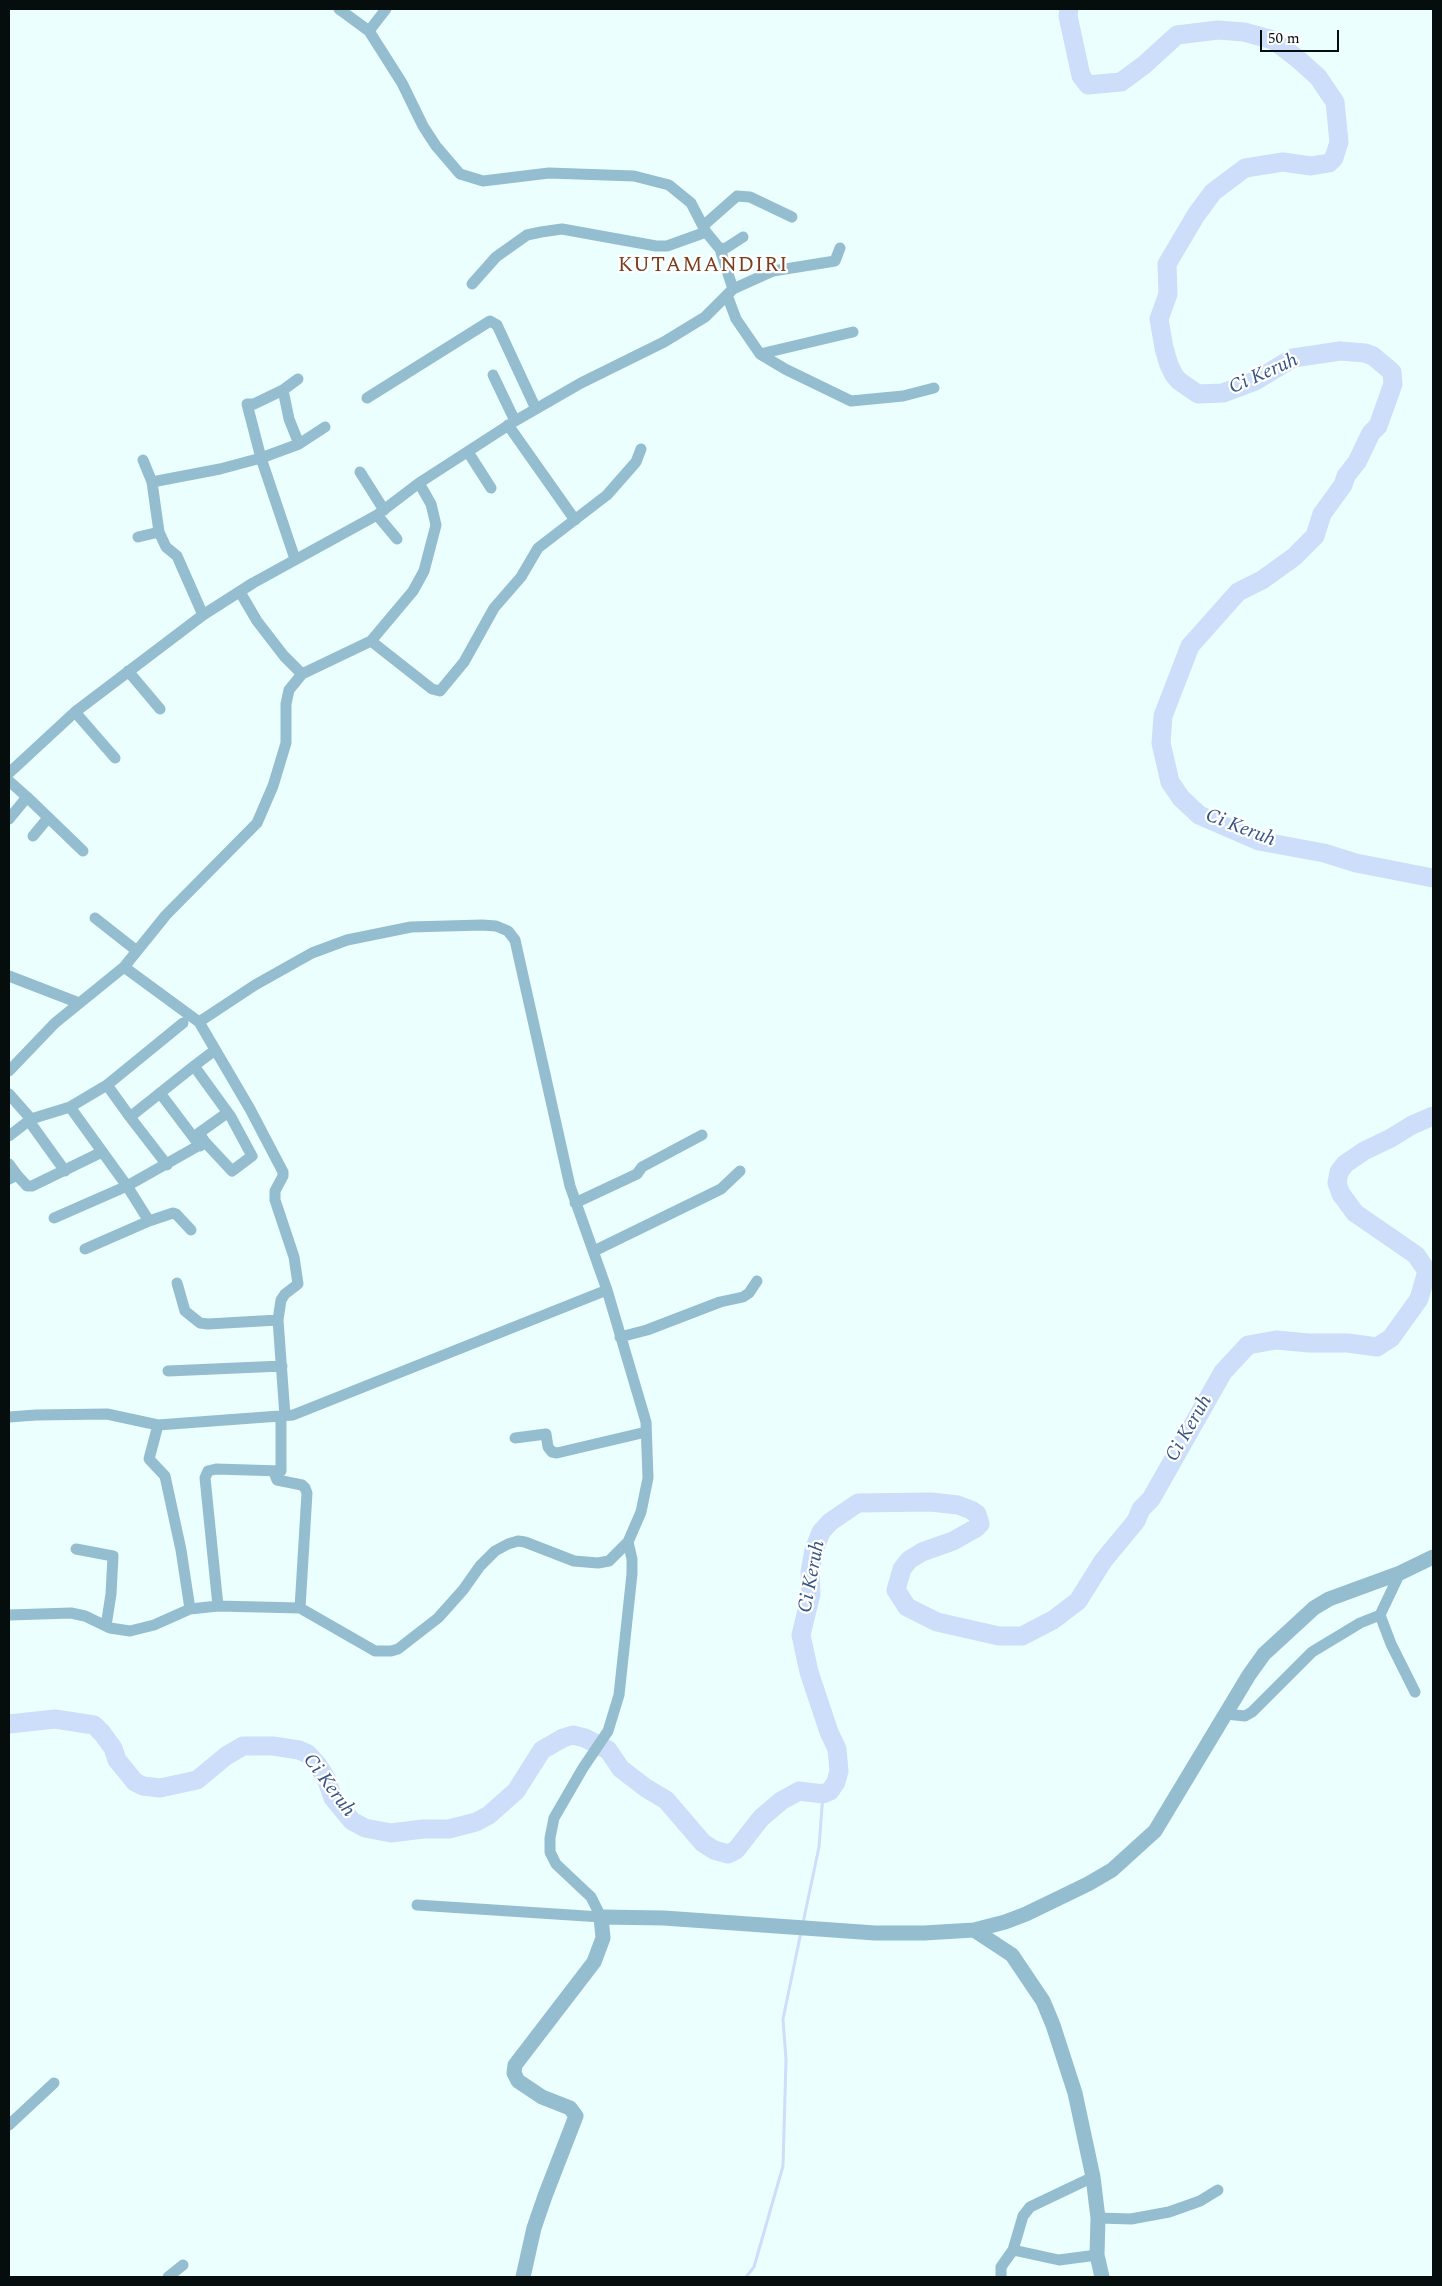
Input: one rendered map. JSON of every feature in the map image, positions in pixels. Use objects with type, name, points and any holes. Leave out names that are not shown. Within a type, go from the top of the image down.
[{"type":"street","points":[[339,9],[369,31],[402,82],[431,140],[452,167],[460,174],[483,180],[549,173],[634,176],[669,185],[691,203],[704,229],[720,249],[736,319],[760,354],[785,369],[851,401],[903,396],[934,388]]},
{"type":"street","points":[[369,31],[386,9]]},
{"type":"street","points":[[472,284],[496,257],[527,236],[541,232],[562,229],[656,246],[667,246],[704,229],[737,196],[750,197],[792,216]]},
{"type":"street","points":[[720,249],[726,248],[743,237]]},
{"type":"street","points":[[10,770],[75,712],[203,615],[380,512],[419,483],[512,423],[581,383],[664,342],[705,317],[730,292],[773,271],[835,261],[840,248]]},
{"type":"street","points":[[367,398],[490,321],[497,325],[536,409]]},
{"type":"street","points":[[760,354],[853,332]]},
{"type":"street","points":[[493,375],[512,423],[575,520]]},
{"type":"street","points":[[295,560],[261,458],[247,404],[254,404],[283,390],[298,379]]},
{"type":"street","points":[[283,390],[289,419],[299,444]]},
{"type":"street","points":[[152,482],[220,469],[261,458],[299,444],[325,427]]},
{"type":"street","points":[[371,641],[432,689],[439,692],[464,662],[494,608],[521,577],[538,548],[607,495],[636,462],[641,448]]},
{"type":"street","points":[[468,452],[491,488]]},
{"type":"street","points":[[143,460],[152,482],[159,532],[166,546],[177,556],[203,615]]},
{"type":"street","points":[[360,472],[380,512],[397,539]]},
{"type":"street","points":[[9,1070],[56,1022],[124,967],[166,916],[258,823],[273,786],[286,743],[286,704],[289,690],[302,674],[371,641],[413,591],[424,571],[436,525],[431,504],[419,483]]},
{"type":"street","points":[[138,537],[159,532]]},
{"type":"street","points":[[240,592],[261,626],[284,656],[302,674]]},
{"type":"street","points":[[128,671],[160,709]]},
{"type":"street","points":[[75,712],[116,758]]},
{"type":"street","points":[[9,781],[83,851]]},
{"type":"street","points":[[9,819],[27,798]]},
{"type":"street","points":[[33,836],[48,818]]},
{"type":"street","points":[[95,918],[137,950]]},
{"type":"street","points":[[9,1615],[71,1614],[85,1616],[106,1626],[130,1631],[154,1625],[190,1609],[218,1606],[300,1608],[375,1651],[391,1652],[398,1649],[438,1618],[495,1550],[518,1541],[574,1561],[598,1563],[609,1561],[628,1542],[641,1512],[648,1478],[646,1422],[620,1338],[608,1290],[575,1203],[515,940],[508,931],[496,926],[482,925],[411,927],[347,940],[312,953],[255,986],[199,1022]]},
{"type":"street","points":[[124,967],[199,1022],[250,1109],[283,1172],[283,1176],[275,1190],[275,1200],[294,1257],[298,1284],[285,1294],[281,1300],[278,1320],[282,1366],[282,1469],[274,1472],[216,1469],[208,1471],[205,1478],[218,1606]]},
{"type":"street","points":[[9,976],[79,1003]]},
{"type":"street","points":[[9,1136],[30,1120],[70,1107],[107,1084],[183,1023]]},
{"type":"street","points":[[130,1117],[215,1050]]},
{"type":"street","points":[[160,1093],[199,1139],[232,1171],[251,1159],[251,1154],[227,1112],[194,1066]]},
{"type":"street","points":[[107,1084],[167,1165]]},
{"type":"street","points":[[9,1094],[30,1120],[65,1171]]},
{"type":"street","points":[[70,1107],[127,1186],[149,1221]]},
{"type":"street","points":[[54,1218],[127,1186],[167,1165],[199,1139],[227,1112]]},
{"type":"street","points":[[575,1203],[637,1174],[642,1167],[702,1134]]},
{"type":"street","points":[[9,1164],[13,1177],[27,1186],[32,1186],[102,1152]]},
{"type":"street","points":[[594,1251],[721,1190],[740,1171]]},
{"type":"street","points":[[85,1250],[149,1221],[172,1213],[176,1214],[191,1230]]},
{"type":"street","points":[[620,1338],[647,1330],[720,1302],[743,1297],[749,1293],[757,1280]]},
{"type":"street","points":[[176,1283],[185,1311],[200,1323],[278,1320]]},
{"type":"street","points":[[9,1417],[52,1414],[107,1414],[158,1425],[283,1416],[320,1405],[608,1290]]},
{"type":"street","points":[[168,1371],[282,1366]]},
{"type":"street","points":[[158,1425],[149,1459],[165,1476],[181,1550],[190,1609]]},
{"type":"street","points":[[515,1438],[546,1434],[548,1447],[552,1452],[557,1453],[646,1432]]},
{"type":"street","points":[[274,1472],[277,1480],[302,1485],[306,1488],[307,1493],[300,1608]]},
{"type":"street","points":[[523,2277],[534,2228],[576,2116],[573,2110],[542,2097],[518,2081],[514,2073],[515,2065],[594,1962],[603,1938],[601,1918],[591,1897],[556,1864],[550,1852],[550,1838],[554,1818],[583,1768],[608,1731],[619,1695],[632,1559],[628,1542]]},
{"type":"street","points":[[76,1549],[113,1555],[111,1594],[106,1626]]},
{"type":"street","points":[[417,1904],[601,1918],[664,1918],[876,1932],[924,1933],[974,1930],[1005,1922],[1058,1899],[1112,1870],[1155,1830],[1246,1679],[1264,1654],[1314,1608],[1344,1592],[1400,1574],[1433,1557]]},
{"type":"street","points":[[1226,1714],[1245,1716],[1252,1712],[1312,1652],[1360,1623],[1380,1616],[1400,1574]]},
{"type":"street","points":[[1380,1616],[1391,1644],[1415,1692]]},
{"type":"street","points":[[974,1930],[1012,1956],[1043,2001],[1053,2025],[1075,2093],[1093,2177],[1098,2218],[1097,2255],[1102,2277]]},
{"type":"street","points":[[9,2125],[54,2083]]},
{"type":"street","points":[[1001,2277],[1001,2266],[1013,2250],[1023,2216],[1030,2207],[1093,2177]]},
{"type":"street","points":[[1098,2218],[1131,2219],[1169,2212],[1200,2200],[1218,2190]]},
{"type":"street","points":[[1013,2250],[1059,2260],[1097,2255]]},
{"type":"street","points":[[168,2277],[183,2264]]},
{"type":"waterway","name":"Ci Keruh","points":[[1069,9],[1068,16],[1081,76],[1088,85],[1121,82],[1144,65],[1177,35],[1218,30],[1244,32],[1273,40],[1318,77],[1335,102],[1339,142],[1334,158],[1329,163],[1311,166],[1283,162],[1245,168],[1213,192],[1196,215],[1167,264],[1168,294],[1159,319],[1164,348],[1174,375],[1179,381],[1198,394],[1223,393],[1255,381],[1293,358],[1340,351],[1365,353],[1373,356],[1392,372],[1393,384],[1378,426],[1371,433],[1357,462],[1322,514],[1315,536],[1294,557],[1262,580],[1238,592],[1190,646],[1163,716],[1161,743],[1170,782],[1181,798],[1199,815],[1259,841],[1324,853],[1356,863],[1433,878]]},
{"type":"waterway","name":"Ci Keruh","points":[[9,1724],[55,1719],[94,1725],[113,1748],[117,1760],[135,1782],[143,1786],[160,1788],[197,1780],[226,1756],[243,1746],[273,1746],[299,1750],[308,1754],[317,1764],[326,1778],[333,1798],[352,1821],[365,1828],[391,1833],[423,1829],[449,1829],[476,1822],[489,1815],[516,1791],[542,1750],[563,1738],[573,1735],[585,1738],[608,1750],[621,1769],[666,1800],[703,1843],[714,1850],[728,1854],[736,1850],[761,1818],[781,1801],[799,1791],[823,1794],[830,1791],[836,1782],[839,1771],[837,1749],[829,1732],[809,1672],[801,1635],[811,1594],[810,1572],[814,1550],[821,1532],[830,1522],[858,1503],[931,1502],[958,1505],[971,1510],[977,1514],[980,1524],[976,1528],[953,1541],[922,1552],[909,1560],[902,1569],[896,1590],[907,1607],[937,1622],[999,1636],[1022,1636],[1053,1620],[1078,1601],[1103,1561],[1136,1521],[1141,1509],[1151,1499],[1223,1372],[1248,1345],[1276,1340],[1309,1343],[1348,1343],[1377,1347],[1391,1338],[1419,1299],[1427,1271],[1416,1255],[1355,1213],[1341,1194],[1337,1183],[1339,1172],[1345,1164],[1364,1151],[1433,1116]]},
{"type":"waterway","points":[[803,1923],[819,1847],[823,1794]]},
{"type":"waterway","points":[[746,2277],[754,2267],[783,2166],[786,2060],[783,2019],[801,1932]]},
{"type":"district","name":"KUTAMANDIRI","points":[[703,267]]}]
